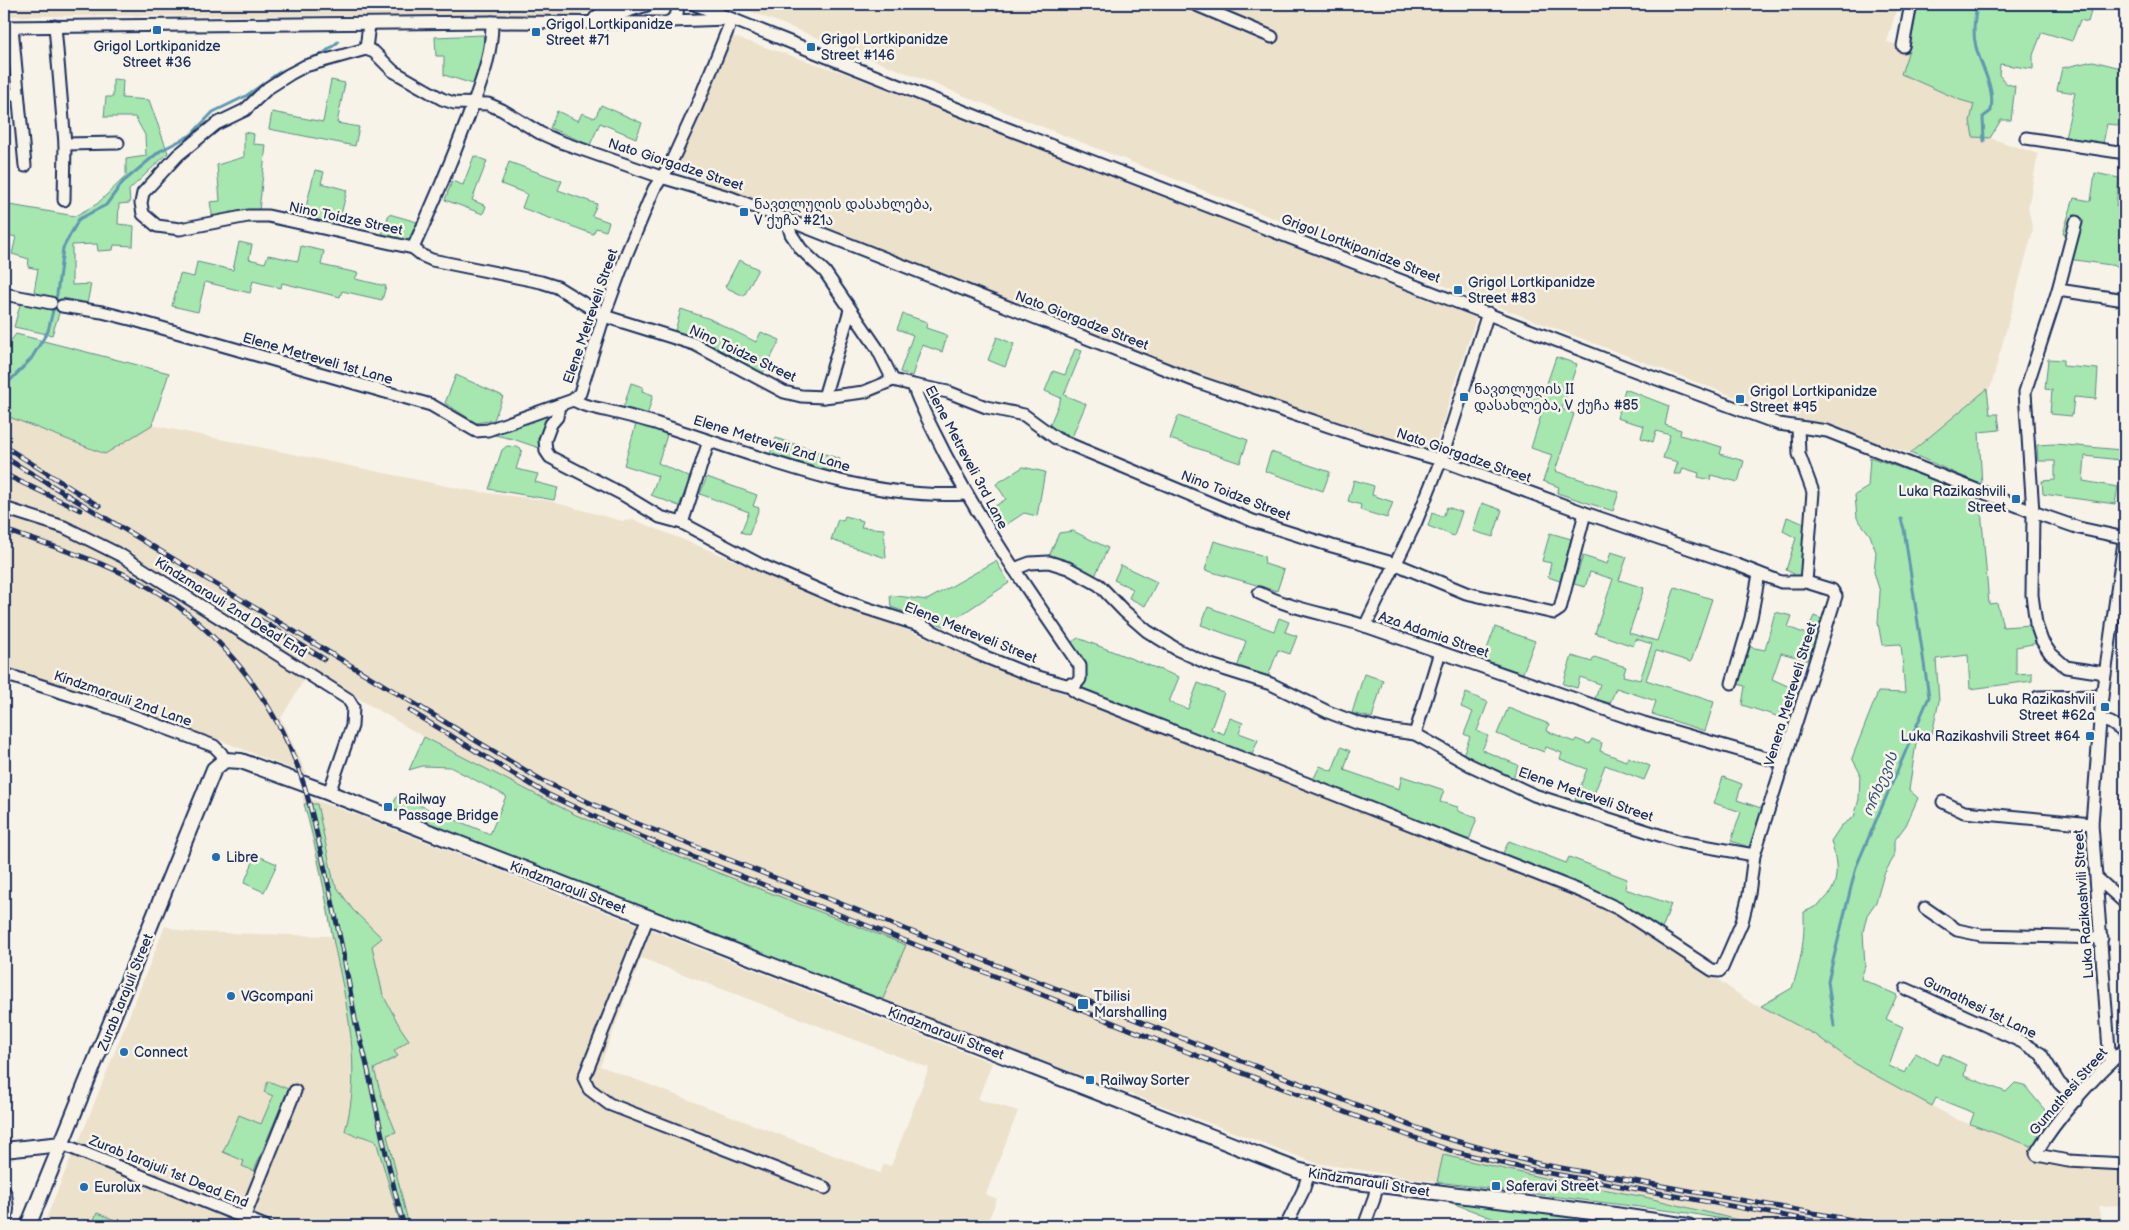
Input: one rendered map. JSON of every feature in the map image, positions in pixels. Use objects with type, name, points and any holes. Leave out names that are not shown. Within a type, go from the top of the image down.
[{"type":"main road","name":"Kindzmarauli Street","points":[[225,760],[241,761],[329,793],[1277,1163],[1333,1179],[1377,1184],[1614,1221],[1688,1226]]},
{"type":"main road","name":"Zurab Iarajuli Street","points":[[28,1226],[214,769],[225,760]]},
{"type":"main road","points":[[4,1150],[62,1144]]},
{"type":"main road","points":[[4,1194],[6,1208],[4,1222]]},
{"type":"street","points":[[588,23],[612,4]]},
{"type":"street","points":[[671,21],[677,14],[678,4]]},
{"type":"street","name":"Grigol Lortkipanidze Street","points":[[694,4],[1011,130],[1779,424],[1827,431],[2033,512],[2079,528],[2125,536]]},
{"type":"street","points":[[1194,4],[1272,37]]},
{"type":"street","points":[[1903,46],[1911,4]]},
{"type":"street","points":[[588,23],[648,5],[650,16],[658,22]]},
{"type":"street","name":"Grigol Lortkipanidze Street","points":[[658,22],[732,19]]},
{"type":"street","name":"Elene Metreveli Street","points":[[732,19],[696,108],[670,165],[654,189],[627,253],[604,316],[580,393],[573,400],[559,405],[557,417],[551,424],[545,440],[546,451],[550,457],[622,494],[660,517],[682,523],[761,565],[848,602],[922,626],[978,654],[1028,674],[1066,685],[1070,684]]},
{"type":"street","points":[[413,248],[449,169],[474,102],[491,49],[492,22]]},
{"type":"street","points":[[25,166],[8,27],[658,22]]},
{"type":"street","points":[[366,49],[369,24]]},
{"type":"street","points":[[55,26],[65,144],[64,200]]},
{"type":"street","name":"Nato Giorgadze Street","points":[[366,49],[374,52],[393,71],[431,94],[454,103],[474,102],[488,104],[502,110],[523,124],[558,140],[661,177],[732,198],[1198,382],[1361,437],[1441,460],[1585,513],[1726,560],[1781,582],[1806,582]]},
{"type":"street","name":"Nino Toidze Street","points":[[366,49],[305,66],[268,88],[245,110],[216,124],[178,155],[143,193],[140,203],[143,214],[157,226],[180,229],[248,216],[268,216],[413,248],[432,260],[540,282],[570,294],[604,316],[694,344],[784,392],[801,396],[864,392],[894,380]]},
{"type":"street","points":[[4,96],[17,94]]},
{"type":"street","points":[[2026,138],[2125,153]]},
{"type":"street","points":[[65,144],[118,143]]},
{"type":"street","points":[[787,221],[791,234],[801,249],[825,272],[877,348],[894,380]]},
{"type":"street","points":[[2076,222],[2058,290],[2025,392],[2033,512],[2033,610],[2042,641],[2050,653],[2066,667],[2074,670],[2104,673]]},
{"type":"street","points":[[2058,290],[2125,300]]},
{"type":"street","name":"Elene Metreveli 1st Lane","points":[[4,294],[102,312],[134,320],[431,405],[476,431],[488,430],[559,405]]},
{"type":"street","points":[[824,396],[850,310]]},
{"type":"street","name":"Aza Adamia Street","points":[[1488,313],[1441,460],[1416,522],[1365,626],[1644,723],[1784,763]]},
{"type":"street","name":"Elene Metreveli 3rd Lane","points":[[894,380],[913,385],[919,404],[966,494],[1014,569]]},
{"type":"street","name":"Nino Toidze Street","points":[[913,385],[948,392],[986,407],[1024,415],[1057,439],[1254,521],[1396,564],[1466,593],[1558,613],[1585,513]]},
{"type":"street","name":"Elene Metreveli 2nd Lane","points":[[573,400],[577,403],[662,425],[834,480],[920,494],[966,494]]},
{"type":"street","points":[[1798,426],[1799,454],[1813,492],[1806,582]]},
{"type":"street","points":[[682,523],[710,441]]},
{"type":"street","name":"Kindzmarauli 2nd Dead End","points":[[4,508],[64,527],[122,556],[348,699],[353,707],[352,726],[329,793]]},
{"type":"street","name":"Luka Razikashvili Street","points":[[2110,1063],[2098,878],[2092,824],[2104,673],[2125,536]]},
{"type":"street","name":"Elene Metreveli Street","points":[[1014,569],[1030,563],[1049,562],[1068,568],[1099,585],[1124,611],[1148,631],[1178,650],[1211,665],[1271,684],[1328,712],[1357,723],[1415,734],[1470,765],[1534,795],[1681,842],[1754,855]]},
{"type":"street","points":[[1014,569],[1080,666],[1080,679],[1076,684],[1070,684]]},
{"type":"street","points":[[1732,683],[1751,618],[1759,574]]},
{"type":"street","name":"Venera Metreveli Street","points":[[1070,684],[1073,690],[1079,694],[1585,893],[1619,909],[1707,967],[1719,971],[1742,922],[1749,894],[1754,855],[1836,596],[1832,590],[1806,582]]},
{"type":"street","points":[[1259,593],[1283,605],[1329,615],[1365,626]]},
{"type":"street","points":[[1415,734],[1440,652]]},
{"type":"street","name":"Kindzmarauli 2nd Lane","points":[[4,674],[109,707],[214,746],[225,760]]},
{"type":"street","points":[[2038,697],[2102,696]]},
{"type":"street","points":[[2099,719],[2111,723],[2125,734]]},
{"type":"street","points":[[1943,802],[1964,812],[2092,824]]},
{"type":"street","points":[[2098,878],[2125,903]]},
{"type":"street","points":[[1925,908],[1957,930],[1981,935],[2102,938]]},
{"type":"street","points":[[648,917],[584,1078],[589,1089],[609,1104],[825,1188]]},
{"type":"street","name":"Gumathesi 1st Lane","points":[[1906,989],[2022,1042],[2040,1054],[2059,1083],[2077,1100]]},
{"type":"street","name":"Gumathesi Street","points":[[2125,1050],[2110,1063],[2044,1138],[2036,1154],[2068,1160],[2125,1164]]},
{"type":"street","points":[[244,1218],[295,1092]]},
{"type":"street","name":"Zurab Iarajuli 1st Dead End","points":[[62,1144],[265,1226]]},
{"type":"street","points":[[1286,1226],[1310,1173]]},
{"type":"street","points":[[1364,1226],[1374,1199],[1377,1184]]},
{"type":"shaded area","points":[[4,4],[604,4],[593,12],[578,15],[4,16]]},
{"type":"shaded area","points":[[732,4],[1171,4],[1203,16],[1207,7],[1198,4],[1898,4],[1887,42],[1910,48],[1901,74],[1960,100],[1975,104],[1970,121],[1973,137],[1990,138],[2038,154],[2028,208],[2033,230],[1991,386],[1910,453],[1757,405],[1488,303]]},
{"type":"shaded area","points":[[731,36],[847,74],[1476,318],[1433,452],[1354,429],[1187,371],[675,170]]},
{"type":"shaded area","points":[[4,415],[105,454],[152,425],[466,490],[549,501],[622,521],[634,520],[1078,699],[1594,902],[1674,949],[1754,1005],[1761,1006],[1817,1036],[1860,1067],[1958,1120],[2034,1147],[2074,1155],[2125,1158],[2125,1205],[2099,1206],[2103,1226],[1762,1226],[1645,1197],[1544,1178],[1443,1155],[1437,1182],[1316,1163],[882,1001],[905,945],[711,870],[576,815],[424,737],[310,670],[281,718],[307,775],[227,743],[106,701],[4,670]]},
{"type":"shaded area","points":[[302,796],[357,815],[992,1063],[978,1099],[1018,1111],[986,1194],[997,1199],[986,1226],[286,1226],[78,1144],[165,926],[185,932],[331,936]],"holes":[[[641,958],[929,1068],[891,1166],[884,1164],[880,1173],[600,1066]]]},
{"type":"shaded area","points":[[72,1155],[251,1226],[43,1226]]},
{"type":"green space","points":[[1918,4],[2093,4],[2088,22],[2080,20],[2072,41],[2042,32],[2033,55],[2033,69],[2000,64],[1999,75],[2007,84],[2015,86],[2011,120],[2001,120],[1990,138],[1973,137],[1970,121],[1974,104],[1960,100],[1901,74],[1910,47]]},
{"type":"green space","points":[[483,35],[485,48],[473,84],[444,75],[444,56],[436,56],[435,37]]},
{"type":"green space","points":[[2093,61],[2125,69],[2125,126],[2107,124],[2102,148],[2064,142],[2075,93],[2057,90],[2062,68]]},
{"type":"green space","points":[[113,79],[123,80],[122,98],[149,100],[168,153],[129,190],[130,203],[119,204],[118,224],[134,226],[133,246],[114,245],[113,250],[98,251],[97,244],[72,245],[72,285],[91,284],[87,304],[64,298],[52,335],[14,327],[21,301],[32,303],[38,269],[28,267],[29,259],[12,254],[16,237],[4,234],[4,204],[75,216],[97,204],[126,176],[126,159],[146,156],[145,135],[135,117],[104,117],[106,97],[113,97]]},
{"type":"green space","points":[[331,80],[345,83],[337,123],[359,127],[355,146],[269,129],[272,112],[323,122]]},
{"type":"green space","points":[[601,105],[642,123],[636,138],[600,123],[590,145],[550,128],[557,111],[578,121],[582,113],[595,118]]},
{"type":"green space","points":[[244,132],[254,134],[253,144],[266,145],[259,211],[213,220],[210,202],[220,201],[217,165],[244,157]]},
{"type":"green space","points":[[474,156],[487,161],[472,200],[486,206],[483,214],[445,200],[452,181],[463,185]]},
{"type":"green space","points":[[509,162],[562,181],[558,190],[597,204],[592,216],[609,222],[606,231],[596,228],[593,234],[522,208],[527,194],[501,184]]},
{"type":"green space","points":[[315,170],[324,172],[321,183],[347,190],[338,227],[303,219]]},
{"type":"green space","points":[[2095,173],[2119,178],[2116,206],[2125,207],[2125,267],[2068,259],[2069,235],[2063,233],[2074,198],[2091,201]]},
{"type":"green space","points":[[389,214],[417,222],[408,242],[382,235]]},
{"type":"green space","points":[[239,242],[252,245],[249,259],[265,263],[268,255],[298,261],[301,246],[324,251],[321,265],[358,273],[355,279],[386,286],[382,300],[342,291],[340,297],[282,283],[281,288],[253,281],[250,293],[205,282],[198,312],[172,306],[180,274],[194,277],[197,262],[233,270]]},
{"type":"green space","points":[[739,260],[758,269],[744,296],[725,287]]},
{"type":"green space","points":[[681,309],[710,319],[756,342],[761,332],[780,340],[762,375],[705,343],[675,331]]},
{"type":"green space","points":[[903,314],[927,322],[926,328],[947,335],[942,352],[922,345],[912,376],[900,372],[913,335],[897,329]]},
{"type":"green space","points":[[16,334],[169,373],[152,425],[105,454],[4,415],[4,349]]},
{"type":"green space","points":[[997,337],[1014,344],[1005,367],[988,360]]},
{"type":"green space","points":[[1075,349],[1082,351],[1064,395],[1086,404],[1072,437],[1049,427],[1061,398],[1045,391],[1053,371],[1065,375]]},
{"type":"green space","points":[[1556,357],[1577,364],[1562,409],[1574,414],[1555,471],[1619,492],[1613,511],[1557,493],[1559,487],[1543,481],[1552,455],[1531,448],[1544,406],[1529,401],[1532,392],[1543,395]]},
{"type":"green space","points":[[2048,359],[2063,360],[2063,366],[2098,369],[2096,399],[2074,397],[2072,416],[2050,414],[2052,390],[2045,389]]},
{"type":"green space","points":[[456,375],[503,396],[494,420],[476,423],[445,403]]},
{"type":"green space","points":[[631,383],[643,387],[642,391],[653,395],[647,416],[623,409]]},
{"type":"green space","points":[[1625,389],[1669,406],[1665,425],[1681,430],[1680,435],[1722,447],[1720,454],[1744,461],[1738,482],[1711,475],[1710,480],[1698,477],[1699,473],[1683,468],[1681,474],[1674,474],[1678,462],[1663,458],[1670,435],[1656,431],[1653,442],[1641,438],[1644,426],[1617,418]]},
{"type":"green space","points":[[1987,389],[1990,414],[1998,414],[2000,430],[1979,432],[1982,485],[1910,453]]},
{"type":"green space","points":[[553,411],[555,413],[542,449],[513,439],[490,434]]},
{"type":"green space","points":[[1178,416],[1248,440],[1240,463],[1170,439]]},
{"type":"green space","points":[[636,424],[668,432],[658,463],[691,478],[679,506],[651,495],[658,476],[624,465]]},
{"type":"green space","points":[[776,438],[840,459],[834,476],[770,454]]},
{"type":"green space","points":[[2055,444],[2122,450],[2120,460],[2085,456],[2083,481],[2118,487],[2115,504],[2043,494],[2042,481],[2055,480],[2055,461],[2038,461],[2037,445]]},
{"type":"green space","points":[[507,446],[517,447],[522,450],[516,469],[538,474],[535,482],[558,488],[554,500],[489,489],[502,450]]},
{"type":"green space","points":[[1271,452],[1330,472],[1323,491],[1265,471]]},
{"type":"green space","points":[[1870,457],[1980,497],[1989,604],[1997,603],[2003,627],[2031,625],[2038,643],[2016,647],[2016,674],[2032,673],[2032,681],[1970,689],[1968,655],[1936,659],[1939,701],[1932,734],[1916,743],[1909,790],[1918,798],[1906,825],[1894,841],[1894,857],[1884,874],[1876,902],[1867,915],[1863,932],[1865,966],[1861,979],[1897,995],[1886,1019],[1903,1027],[1889,1066],[1905,1073],[1916,1053],[1937,1065],[1943,1054],[1966,1065],[1964,1076],[2006,1092],[2015,1083],[2024,1085],[2054,1121],[2034,1147],[1970,1124],[1974,1113],[1936,1098],[1932,1106],[1860,1067],[1817,1036],[1761,1006],[1792,988],[1802,950],[1804,912],[1824,900],[1831,892],[1834,884],[1836,864],[1831,841],[1841,826],[1854,817],[1859,799],[1860,773],[1852,758],[1878,692],[1905,693],[1901,644],[1882,645],[1878,623],[1880,592],[1874,572],[1876,552],[1870,535],[1857,518],[1855,495],[1868,487]]},
{"type":"green space","points":[[1023,467],[1045,472],[1037,516],[1024,513],[998,530],[986,512],[1006,499],[996,484]]},
{"type":"green space","points":[[707,477],[757,495],[753,506],[759,508],[749,535],[741,532],[749,512],[700,494]]},
{"type":"green space","points":[[1354,480],[1374,486],[1372,495],[1393,502],[1387,518],[1360,510],[1361,505],[1348,501]]},
{"type":"green space","points":[[1482,503],[1502,510],[1493,537],[1473,531]]},
{"type":"green space","points":[[1447,507],[1462,512],[1454,536],[1428,526],[1432,513],[1443,517]]},
{"type":"green space","points":[[845,516],[863,521],[861,527],[884,529],[886,558],[831,540],[838,519],[843,521]]},
{"type":"green space","points":[[1787,517],[1805,524],[1802,573],[1798,578],[1792,579],[1794,574],[1786,570],[1796,538],[1783,531]]},
{"type":"green space","points":[[1073,531],[1108,548],[1095,576],[1088,575],[1062,559],[1049,556],[1059,533]]},
{"type":"green space","points":[[1550,533],[1571,539],[1560,581],[1548,577],[1551,563],[1542,561]]},
{"type":"green space","points":[[1214,541],[1264,556],[1265,564],[1284,570],[1277,591],[1205,570]]},
{"type":"green space","points":[[1611,552],[1627,557],[1619,580],[1644,588],[1629,633],[1657,641],[1675,587],[1712,599],[1691,662],[1656,651],[1646,680],[1714,702],[1705,731],[1652,714],[1656,701],[1616,688],[1610,703],[1595,699],[1600,684],[1580,677],[1577,688],[1563,684],[1572,656],[1592,662],[1594,657],[1626,667],[1623,676],[1640,680],[1652,644],[1636,639],[1633,646],[1595,633],[1613,579],[1590,572],[1585,587],[1574,584],[1583,556],[1607,564]]},
{"type":"green space","points":[[996,561],[1009,583],[944,626],[891,607],[890,595],[927,600]]},
{"type":"green space","points":[[1121,565],[1157,582],[1145,606],[1129,598],[1133,589],[1114,580]]},
{"type":"green space","points":[[1208,607],[1274,631],[1279,618],[1289,622],[1285,632],[1297,636],[1290,654],[1278,650],[1267,679],[1237,668],[1246,641],[1201,625]]},
{"type":"green space","points":[[1775,612],[1792,616],[1788,627],[1806,634],[1814,616],[1824,620],[1810,661],[1781,653],[1772,679],[1801,692],[1792,721],[1742,705],[1745,686],[1737,684],[1750,647],[1765,650]]},
{"type":"green space","points":[[1495,627],[1535,641],[1522,675],[1483,660]]},
{"type":"green space","points":[[1078,638],[1179,677],[1169,702],[1188,709],[1198,683],[1224,693],[1211,729],[1224,734],[1230,718],[1243,723],[1239,733],[1258,740],[1251,757],[1082,692],[1078,687],[1085,677],[1084,666],[1069,644]]},
{"type":"green space","points":[[1364,674],[1383,680],[1372,718],[1352,713]]},
{"type":"green space","points":[[1466,693],[1488,702],[1477,731],[1488,736],[1482,750],[1518,765],[1513,778],[1462,757],[1470,737],[1464,734],[1473,712],[1461,707]]},
{"type":"green space","points":[[1508,708],[1549,724],[1547,731],[1574,742],[1576,739],[1589,744],[1592,739],[1602,743],[1600,751],[1626,761],[1628,757],[1650,766],[1644,780],[1605,765],[1590,805],[1575,800],[1587,769],[1560,759],[1562,753],[1546,747],[1544,752],[1497,734]]},
{"type":"green space","points":[[424,737],[576,815],[711,870],[906,945],[882,1001],[391,809],[397,796],[490,834],[506,796],[450,767],[422,766],[409,770]]},
{"type":"green space","points":[[1341,747],[1350,751],[1344,770],[1399,789],[1402,776],[1444,790],[1440,802],[1458,807],[1458,811],[1477,818],[1468,843],[1312,782],[1320,766],[1332,771]]},
{"type":"green space","points":[[1723,777],[1742,784],[1737,800],[1764,809],[1751,848],[1731,841],[1741,812],[1714,803]]},
{"type":"green space","points":[[304,804],[317,804],[334,883],[353,910],[382,938],[372,946],[383,995],[409,1040],[394,1051],[398,1056],[374,1069],[382,1098],[396,1132],[387,1135],[409,1226],[401,1226],[376,1141],[358,1135],[357,1137],[345,1131],[353,1083],[351,1035],[320,871]]},
{"type":"green space","points":[[1509,841],[1566,863],[1569,857],[1627,879],[1625,889],[1671,904],[1661,932],[1502,855]]},
{"type":"green space","points":[[256,855],[277,864],[264,892],[244,883]]},
{"type":"green space","points":[[268,1081],[288,1089],[254,1171],[242,1166],[244,1161],[223,1152],[239,1115],[261,1124],[273,1096],[264,1092]]},
{"type":"green space","points":[[1443,1155],[1544,1178],[1645,1197],[1762,1226],[1688,1213],[1437,1182]]},
{"type":"green space","points":[[1444,1200],[1597,1220],[1605,1222],[1607,1226],[1513,1226]]},
{"type":"green space","points":[[97,1213],[131,1226],[91,1226]]},
{"type":"waterway","name":"ორხევის","points":[[1977,4],[1974,36],[1990,86],[1992,102],[1991,111],[1983,117],[1984,141]]},
{"type":"waterway","points":[[4,387],[31,359],[48,331],[57,294],[63,248],[79,219],[106,205],[123,182],[160,151],[191,135],[213,112],[246,96],[280,72],[324,53],[338,42]]},
{"type":"waterway","name":"ორხევის","points":[[1834,1026],[1828,981],[1856,867],[1929,697],[1901,519]]},
{"type":"railway","points":[[4,446],[99,506]]},
{"type":"railway","points":[[4,457],[543,781],[618,816],[1192,1042],[1438,1136],[1539,1164],[1886,1226]]},
{"type":"railway","points":[[4,474],[80,510]]},
{"type":"railway","points":[[4,530],[114,569],[175,604],[197,621],[236,662],[269,708],[295,759],[310,807],[338,928],[356,1024],[404,1226]]},
{"type":"railway","points":[[260,620],[324,659]]},
{"type":"railway","points":[[410,711],[547,794],[612,825],[1177,1048],[1379,1125],[1452,1151],[1527,1169],[1841,1226]]},
{"type":"place","name":"Grigol Lortkipanidze Street #36","points":[[157,30]]},
{"type":"place","name":"Grigol Lortkipanidze Street #71","points":[[536,32]]},
{"type":"place","name":"Grigol Lortkipanidze Street #146","points":[[811,47]]},
{"type":"place","name":"ნავთლუღის დასახლება, V ქუჩა #21ა","points":[[744,212]]},
{"type":"place","name":"Grigol Lortkipanidze Street #83","points":[[1458,290]]},
{"type":"place","name":"ნავთლუღის II დასახლება, V ქუჩა #85","points":[[1464,397]]},
{"type":"place","name":"Grigol Lortkipanidze Street #95","points":[[1740,399]]},
{"type":"place","name":"Luka Razikashvili Street","points":[[2016,499]]},
{"type":"place","name":"Luka Razikashvili Street #62a","points":[[2105,707]]},
{"type":"place","name":"Luka Razikashvili Street #64","points":[[2090,736]]},
{"type":"place","name":"Railway Passage Bridge","points":[[388,807]]},
{"type":"place","name":"Libre","points":[[216,857]]},
{"type":"place","name":"VGcompani","points":[[231,996]]},
{"type":"place","name":"Tbilisi Marshalling","points":[[1083,1004]]},
{"type":"place","name":"Connect","points":[[124,1052]]},
{"type":"place","name":"Railway Sorter","points":[[1090,1080]]},
{"type":"place","name":"Saferavi Street","points":[[1496,1186]]},
{"type":"place","name":"Eurolux","points":[[84,1187]]}]
